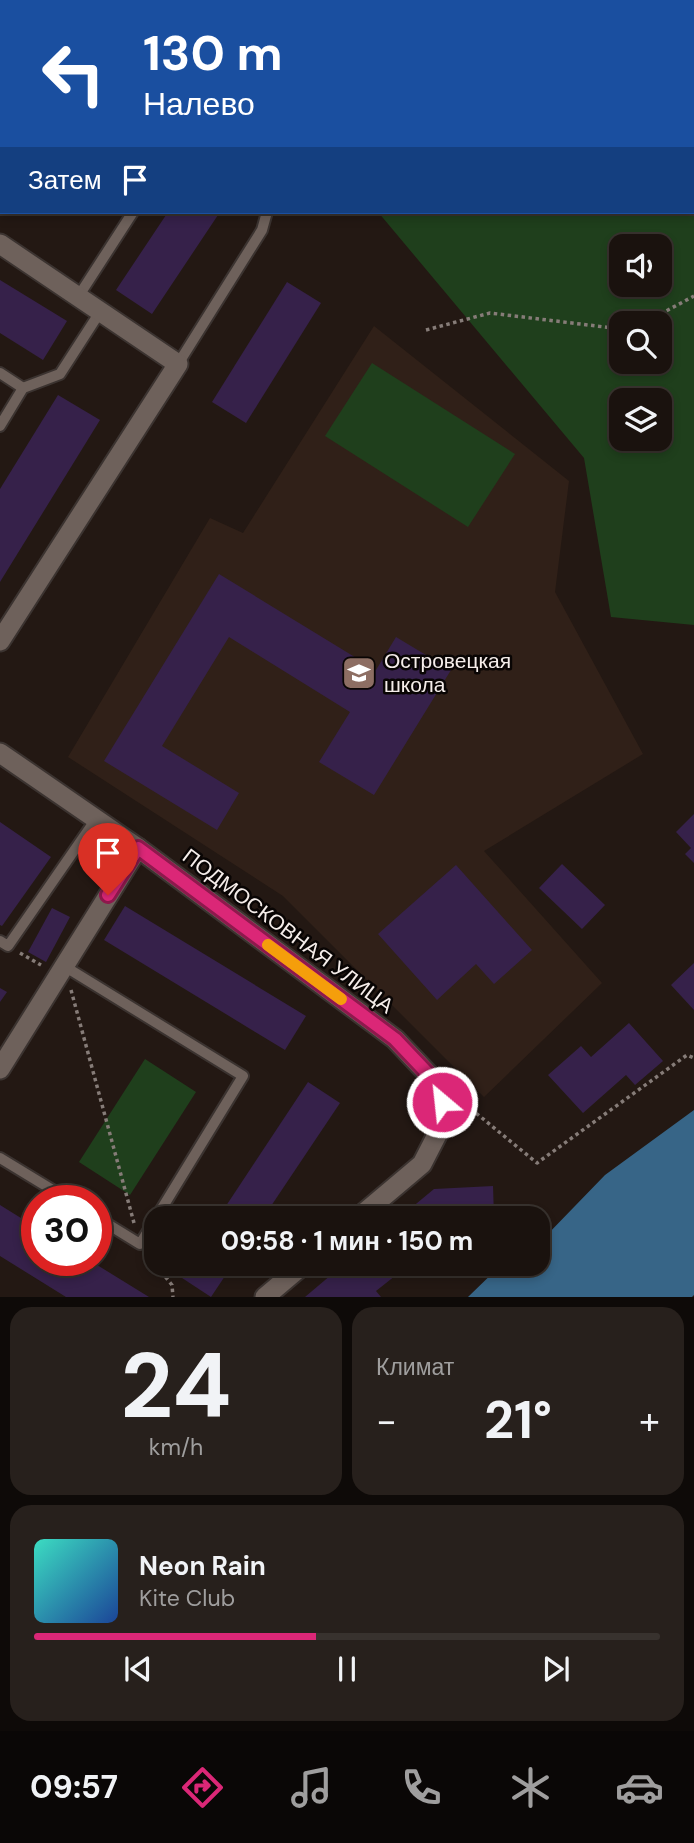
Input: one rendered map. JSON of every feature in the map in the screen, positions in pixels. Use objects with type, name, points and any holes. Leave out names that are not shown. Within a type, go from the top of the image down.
[{"type":"street","points":[[0,244],[178,364],[1,637]]},
{"type":"street","name":"ПОДМОСКОВНАЯ УЛИЦА","points":[[0,753],[138,848],[395,1039],[431,1077],[442,1102],[440,1129],[422,1164],[372,1206]]},
{"type":"street","points":[[0,1069],[138,848]]},
{"type":"street","points":[[265,1297],[290,1276]]},
{"type":"lane","points":[[78,297],[132,214]]},
{"type":"lane","points":[[178,364],[262,230],[266,214]]},
{"type":"lane","points":[[0,426],[23,388],[60,374],[100,312]]},
{"type":"lane","points":[[0,373],[23,388]]},
{"type":"lane","points":[[4,944],[96,819]]},
{"type":"lane","points":[[64,966],[243,1076],[163,1206]]},
{"type":"lane","points":[[0,1158],[44,1185]]},
{"type":"lane","points":[[112,1227],[140,1244],[144,1238]]},
{"type":"path","points":[[666,311],[694,296]]},
{"type":"path","points":[[426,330],[490,313],[609,328]]},
{"type":"path","points":[[4,944],[46,968],[64,966],[140,1244],[172,1285],[173,1297]]},
{"type":"path","points":[[431,1077],[537,1163],[687,1055],[694,1058]]},
{"type":"shaded area","name":"Островецкая школа","points":[[374,326],[569,481],[555,592],[643,754],[484,851],[602,983],[484,1097],[283,896],[68,757],[210,518],[243,533]]},
{"type":"green space","points":[[380,214],[694,214],[694,625],[611,617],[584,458]]},
{"type":"green space","points":[[372,363],[515,454],[468,527],[325,436]]},
{"type":"green space","points":[[145,1059],[196,1092],[130,1195],[79,1162]]},
{"type":"water","points":[[694,1110],[692,1297],[468,1297],[490,1276],[550,1276],[550,1232],[605,1175]]},
{"type":"building","points":[[167,214],[219,214],[152,314],[116,290]]},
{"type":"building","points":[[0,280],[67,321],[43,360],[0,333]]},
{"type":"building","points":[[287,282],[321,303],[246,423],[212,402]]},
{"type":"building","points":[[58,395],[100,420],[0,582],[0,489]]},
{"type":"building","points":[[219,574],[376,670],[396,637],[451,670],[374,795],[319,762],[350,712],[229,637],[162,746],[239,793],[217,830],[104,761]]},
{"type":"building","points":[[694,814],[694,863],[685,854],[691,848],[676,832]]},
{"type":"building","points":[[0,822],[51,857],[2,926],[0,925]]},
{"type":"building","points":[[562,864],[605,905],[582,929],[539,888]]},
{"type":"building","points":[[456,865],[532,950],[494,984],[476,964],[437,1000],[378,934]]},
{"type":"building","points":[[125,906],[306,1016],[285,1050],[104,940]]},
{"type":"building","points":[[52,908],[70,917],[46,962],[28,952]]},
{"type":"building","points":[[694,963],[694,1010],[671,985]]},
{"type":"building","points":[[0,988],[7,992],[0,1002]]},
{"type":"building","points":[[629,1023],[663,1061],[635,1085],[626,1075],[583,1113],[548,1075],[581,1046],[591,1057]]},
{"type":"building","points":[[308,1082],[340,1103],[271,1206],[226,1206]]},
{"type":"building","points":[[493,1186],[494,1206],[413,1206],[434,1189]]},
{"type":"building","points":[[0,1205],[21,1218],[21,1269],[0,1256]]},
{"type":"building","points":[[112,1274],[149,1297],[66,1297],[32,1276]]},
{"type":"building","points":[[179,1276],[225,1276],[211,1297]]},
{"type":"building","points":[[330,1276],[395,1276],[376,1291],[381,1297],[305,1297]]},
{"type":"slow traffic","points":[[268,945],[341,999]]},
{"type":"place","name":"Островецкая школа","points":[[359,673]]},
{"type":"route","points":[[108,895],[138,848],[395,1039],[431,1077],[442,1102]]}]
